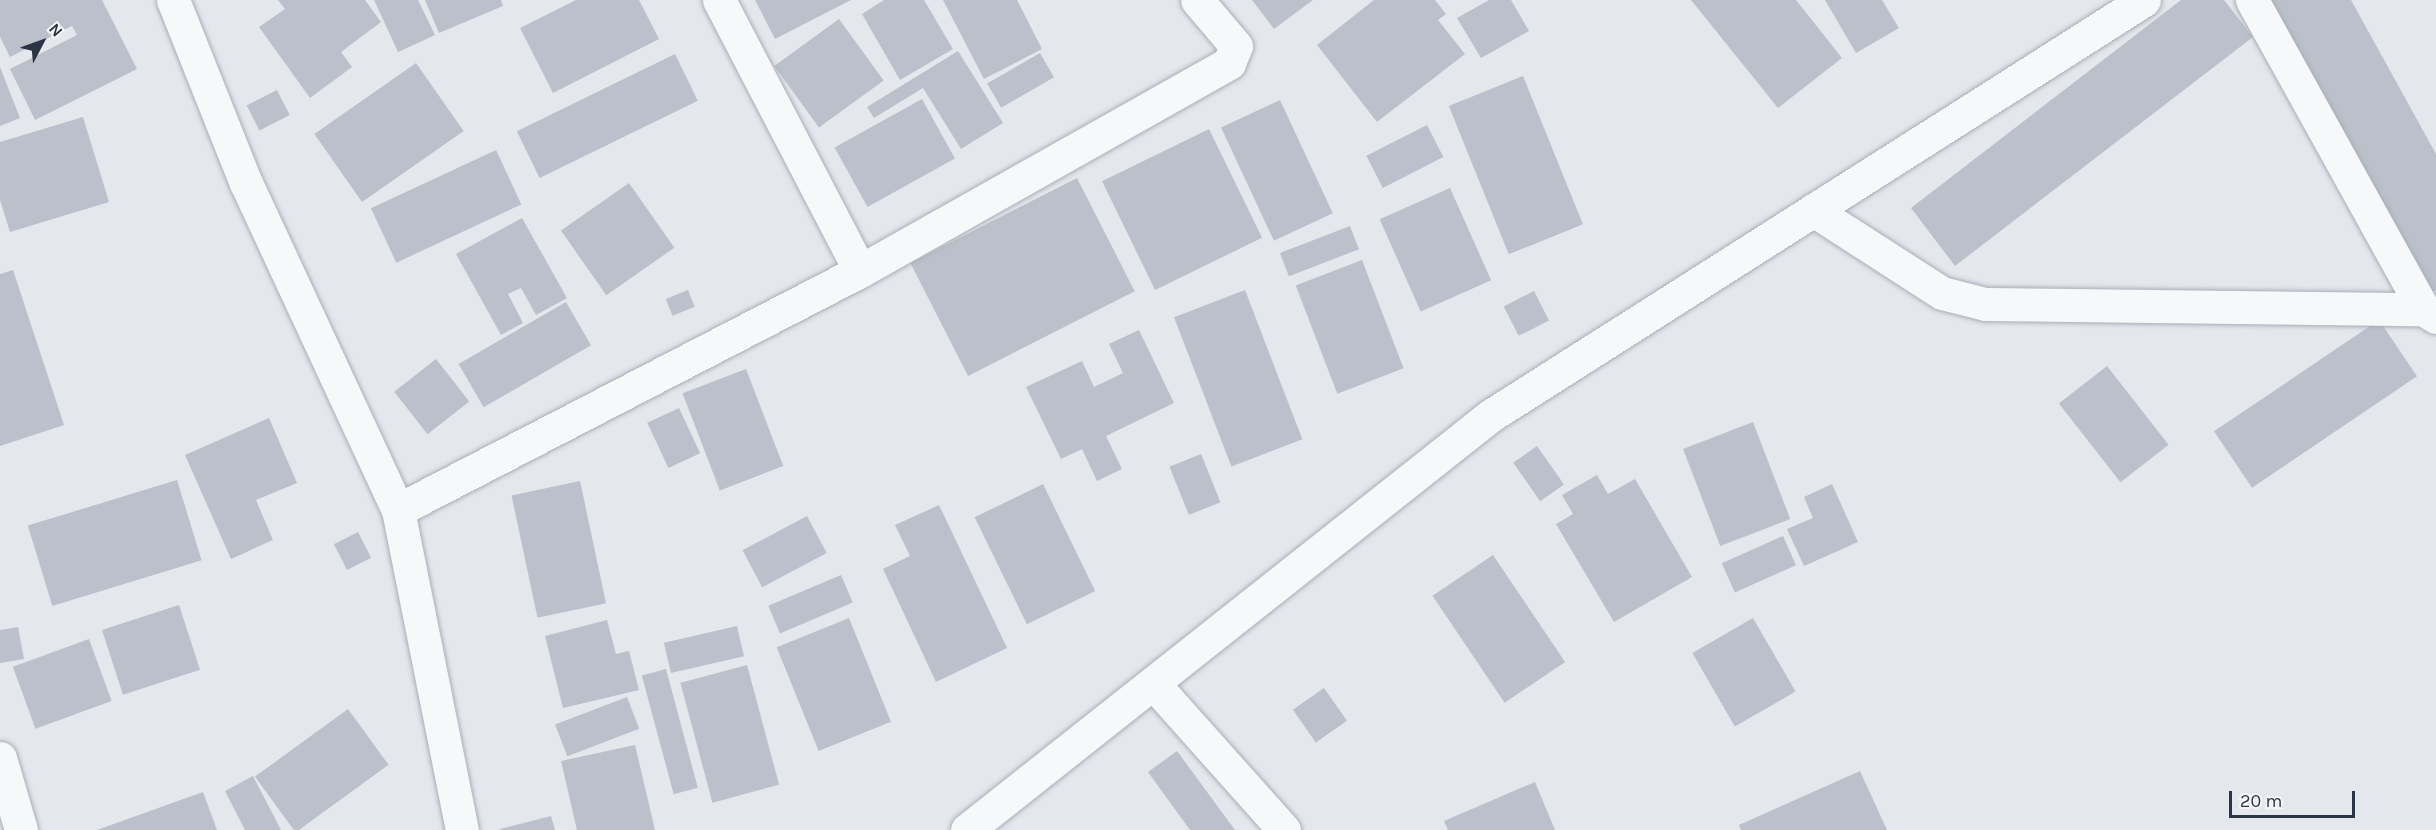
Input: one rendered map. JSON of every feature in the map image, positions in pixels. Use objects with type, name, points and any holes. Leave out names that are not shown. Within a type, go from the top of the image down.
[{"type":"street","points":[[173,0],[246,183],[398,510],[462,830]]},
{"type":"street","points":[[719,0],[860,271]]},
{"type":"street","points":[[398,510],[860,271],[1229,63],[1236,46],[1197,0]]},
{"type":"street","points":[[967,830],[1490,416],[2144,0]]},
{"type":"street","points":[[2252,0],[2429,313]]},
{"type":"street","points":[[1813,210],[1942,293],[1985,304],[2429,313]]},
{"type":"street","points":[[1153,683],[1284,830]]},
{"type":"street","points":[[0,758],[21,830]]},
{"type":"building","points":[[0,0],[102,0],[137,69],[35,120],[10,69],[77,35],[72,26],[10,57],[0,37]]},
{"type":"building","points":[[278,0],[365,0],[381,22],[341,52],[352,67],[310,98],[259,27],[285,9]]},
{"type":"building","points":[[374,0],[418,0],[435,35],[398,52]]},
{"type":"building","points":[[425,0],[501,0],[503,6],[439,33]]},
{"type":"building","points":[[576,0],[639,0],[659,39],[553,93],[520,28]]},
{"type":"building","points":[[755,0],[851,0],[775,39]]},
{"type":"building","points":[[884,0],[924,0],[953,49],[900,80],[862,14]]},
{"type":"building","points":[[943,0],[1017,0],[1042,49],[984,79]]},
{"type":"building","points":[[1252,0],[1313,0],[1274,29]]},
{"type":"building","points":[[1374,0],[1435,0],[1446,14],[1438,20],[1465,54],[1377,122],[1317,45]]},
{"type":"building","points":[[1489,0],[1511,0],[1529,31],[1481,58],[1457,18]]},
{"type":"building","points":[[1691,0],[1796,0],[1842,58],[1778,108]]},
{"type":"building","points":[[1825,0],[1882,0],[1899,28],[1856,53]]},
{"type":"building","points":[[2181,0],[2224,0],[2253,37],[1955,266],[1911,208]]},
{"type":"building","points":[[2265,0],[2351,0],[2436,154],[2436,290],[2428,294]]},
{"type":"building","points":[[839,19],[884,80],[819,128],[774,66]]},
{"type":"building","points":[[958,51],[1003,123],[961,149],[923,88],[874,118],[867,107]]},
{"type":"building","points":[[1040,53],[1054,77],[1001,108],[987,84]]},
{"type":"building","points":[[675,54],[698,101],[540,178],[517,131]]},
{"type":"building","points":[[416,63],[464,131],[362,202],[314,134]]},
{"type":"building","points":[[0,67],[20,118],[0,126]]},
{"type":"building","points":[[1523,76],[1583,224],[1509,254],[1449,106]]},
{"type":"building","points":[[277,90],[290,115],[259,130],[247,105]]},
{"type":"building","points":[[922,99],[955,158],[868,207],[835,147]]},
{"type":"building","points":[[1280,100],[1333,213],[1274,241],[1221,127]]},
{"type":"building","points":[[83,117],[109,202],[10,232],[0,200],[0,142]]},
{"type":"building","points":[[1427,125],[1443,157],[1383,188],[1366,156]]},
{"type":"building","points":[[1209,129],[1262,238],[1155,290],[1102,181]]},
{"type":"building","points":[[496,150],[521,204],[396,263],[371,208]]},
{"type":"building","points":[[1077,178],[1135,291],[968,376],[910,263]]},
{"type":"building","points":[[629,183],[674,248],[606,295],[561,231]]},
{"type":"building","points":[[1450,188],[1491,280],[1421,312],[1380,219]]},
{"type":"building","points":[[522,218],[567,298],[536,315],[521,288],[508,294],[523,323],[501,335],[456,254]]},
{"type":"building","points":[[1350,226],[1359,249],[1289,276],[1280,253]]},
{"type":"building","points":[[1362,260],[1404,368],[1337,394],[1296,285]]},
{"type":"building","points":[[13,270],[64,425],[0,446],[0,274]]},
{"type":"building","points":[[688,290],[695,307],[672,316],[666,299]]},
{"type":"building","points":[[1245,290],[1302,439],[1231,467],[1174,317]]},
{"type":"building","points":[[1534,291],[1549,320],[1519,336],[1504,306]]},
{"type":"building","points":[[566,302],[591,345],[484,407],[459,364]]},
{"type":"building","points":[[2379,320],[2417,376],[2252,488],[2214,431]]},
{"type":"building","points":[[1139,330],[1174,403],[1106,436],[1122,469],[1097,481],[1082,449],[1061,459],[1026,387],[1082,361],[1094,387],[1123,373],[1109,344]]},
{"type":"building","points":[[436,359],[469,402],[427,434],[394,392]]},
{"type":"building","points":[[2107,366],[2169,445],[2120,482],[2059,404]]},
{"type":"building","points":[[746,369],[783,466],[720,490],[683,393]]},
{"type":"building","points":[[679,408],[700,453],[668,468],[647,423]]},
{"type":"building","points":[[269,418],[297,483],[256,500],[273,540],[231,559],[185,455]]},
{"type":"building","points":[[1753,422],[1790,519],[1720,546],[1683,449]]},
{"type":"building","points":[[1537,446],[1564,485],[1540,501],[1513,463]]},
{"type":"building","points":[[1201,454],[1220,502],[1189,515],[1169,467]]},
{"type":"building","points":[[1597,475],[1608,494],[1635,479],[1692,577],[1614,622],[1556,524],[1573,514],[1562,495]]},
{"type":"building","points":[[177,480],[202,560],[52,606],[28,526]]},
{"type":"building","points":[[580,481],[606,603],[538,618],[512,496]]},
{"type":"building","points":[[1043,484],[1095,591],[1027,624],[975,517]]},
{"type":"building","points":[[1832,484],[1858,542],[1804,566],[1787,529],[1813,518],[1804,497]]},
{"type":"building","points":[[939,505],[1007,648],[936,682],[883,569],[910,556],[895,525]]},
{"type":"building","points":[[807,516],[827,553],[762,587],[743,550]]},
{"type":"building","points":[[358,532],[371,558],[347,570],[334,544]]},
{"type":"building","points":[[1783,536],[1796,565],[1735,592],[1722,563]]},
{"type":"building","points":[[1493,555],[1565,662],[1505,703],[1432,596]]},
{"type":"building","points":[[841,575],[853,603],[780,633],[768,606]]},
{"type":"building","points":[[179,605],[200,670],[123,695],[102,630]]},
{"type":"building","points":[[849,618],[891,722],[819,751],[777,647]]},
{"type":"building","points":[[1753,618],[1796,692],[1735,727],[1692,653]]},
{"type":"building","points":[[607,620],[616,654],[629,651],[639,690],[563,708],[545,636]]},
{"type":"building","points":[[737,626],[744,656],[671,673],[664,643]]},
{"type":"building","points":[[18,627],[24,659],[0,663],[0,630]]},
{"type":"building","points":[[89,639],[112,701],[35,729],[13,667]]},
{"type":"building","points":[[747,665],[779,785],[712,803],[680,683]]},
{"type":"building","points":[[666,669],[698,788],[674,794],[642,675]]},
{"type":"building","points":[[1324,688],[1347,721],[1316,743],[1293,710]]},
{"type":"building","points":[[627,697],[639,729],[567,756],[555,725]]},
{"type":"building","points":[[348,709],[389,765],[299,830],[294,830],[255,777]]},
{"type":"building","points":[[635,745],[655,830],[577,830],[561,761]]},
{"type":"building","points":[[1177,751],[1235,830],[1190,830],[1148,772]]},
{"type":"building","points":[[1860,771],[1887,830],[1741,830],[1739,825]]},
{"type":"building","points":[[253,776],[281,830],[245,830],[225,791]]},
{"type":"building","points":[[1535,782],[1555,830],[1448,830],[1444,821]]},
{"type":"building","points":[[203,792],[217,830],[97,830]]},
{"type":"building","points":[[551,816],[555,830],[500,830],[500,829]]}]
